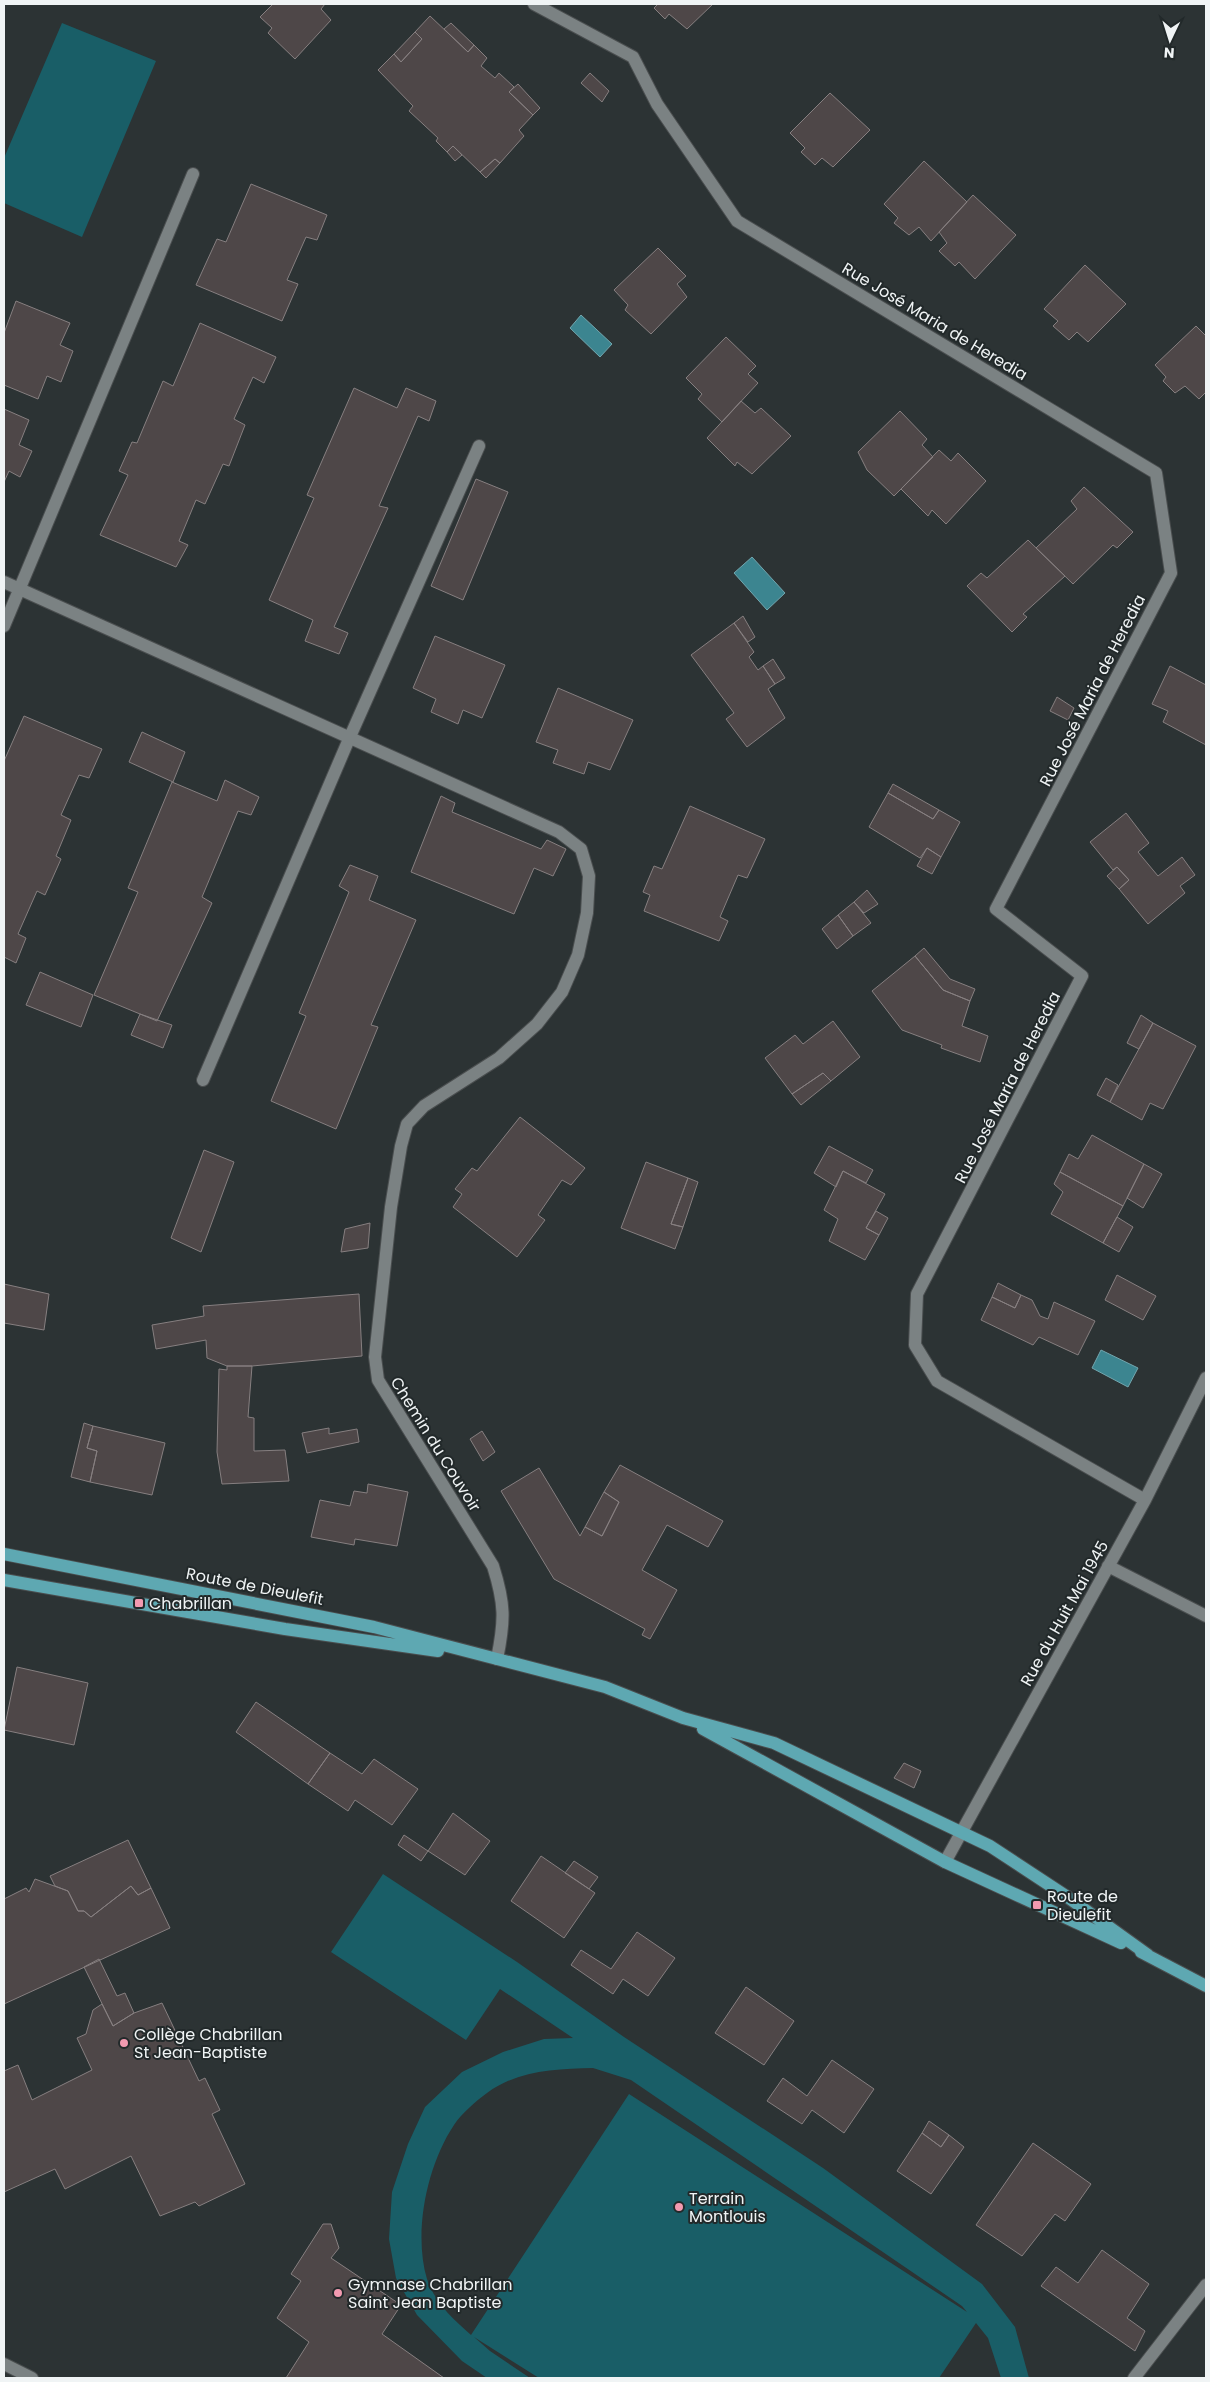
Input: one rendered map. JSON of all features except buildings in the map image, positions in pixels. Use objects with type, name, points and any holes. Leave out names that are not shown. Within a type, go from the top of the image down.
[{"type":"main road","name":"Route de Dieulefit","points":[[4,1554],[374,1627],[605,1687],[683,1718],[774,1743],[990,1846],[1059,1891],[1148,1955]]},
{"type":"main road","name":"Route de Dieulefit","points":[[4,1580],[285,1629],[497,1659]]},
{"type":"main road","name":"Route de Dieulefit","points":[[683,1718],[945,1862],[1148,1955],[1206,1986]]},
{"type":"street","name":"Rue José Maria de Heredia","points":[[534,4],[633,57],[656,104],[737,220],[1156,473],[1171,573],[996,909],[1082,976],[917,1294],[915,1345],[937,1381],[1145,1500]]},
{"type":"street","points":[[4,626],[194,174]]},
{"type":"street","points":[[203,1080],[349,740],[479,446]]},
{"type":"street","name":"Chemin du Couvoir","points":[[4,582],[349,740],[559,832],[581,849],[589,876],[587,913],[578,955],[562,992],[537,1024],[499,1058],[424,1106],[407,1124],[401,1146],[391,1207],[375,1357],[378,1380],[493,1566],[502,1596],[504,1621],[497,1659]]},
{"type":"street","name":"Rue du Huit Mai 1945","points":[[945,1862],[1145,1500],[1206,1378]]},
{"type":"street","points":[[1108,1566],[1206,1616]]},
{"type":"street","points":[[1134,2378],[1206,2285]]},
{"type":"street","points":[[4,2364],[32,2378]]},
{"type":"shaded area","points":[[62,23],[156,61],[82,237],[4,203],[4,158]]},
{"type":"shaded area","points":[[581,315],[612,344],[600,357],[570,328]]},
{"type":"shaded area","points":[[752,557],[785,593],[767,610],[734,573]]},
{"type":"shaded area","points":[[1101,1350],[1138,1368],[1128,1387],[1092,1368]]},
{"type":"shaded area","name":"Terrain Montlouis","points":[[383,1874],[517,1962],[624,2037],[823,2168],[982,2284],[1015,2327],[1029,2378],[1001,2378],[988,2338],[976,2323],[939,2378],[539,2378],[474,2337],[490,2351],[530,2378],[487,2378],[462,2361],[417,2315],[396,2278],[389,2239],[392,2192],[408,2144],[425,2107],[462,2072],[503,2052],[544,2039],[573,2038],[500,1989],[466,2040],[331,1952]],"holes":[[[593,2068],[631,2080],[962,2306],[967,2312],[629,2094],[471,2335],[451,2317],[435,2296],[430,2288],[423,2261],[422,2221],[425,2200],[436,2159],[454,2125],[469,2108],[487,2093],[499,2085],[524,2075],[551,2070]]]},
{"type":"place","name":"Chabrillan","points":[[139,1603]]},
{"type":"place","name":"Route de Dieulefit","points":[[1037,1905]]},
{"type":"place","name":"Collège Chabrillan St Jean-Baptiste","points":[[124,2043]]},
{"type":"place","name":"Terrain Montlouis","points":[[679,2207]]},
{"type":"place","name":"Gymnase Chabrillan Saint Jean Baptiste","points":[[338,2293]]}]
